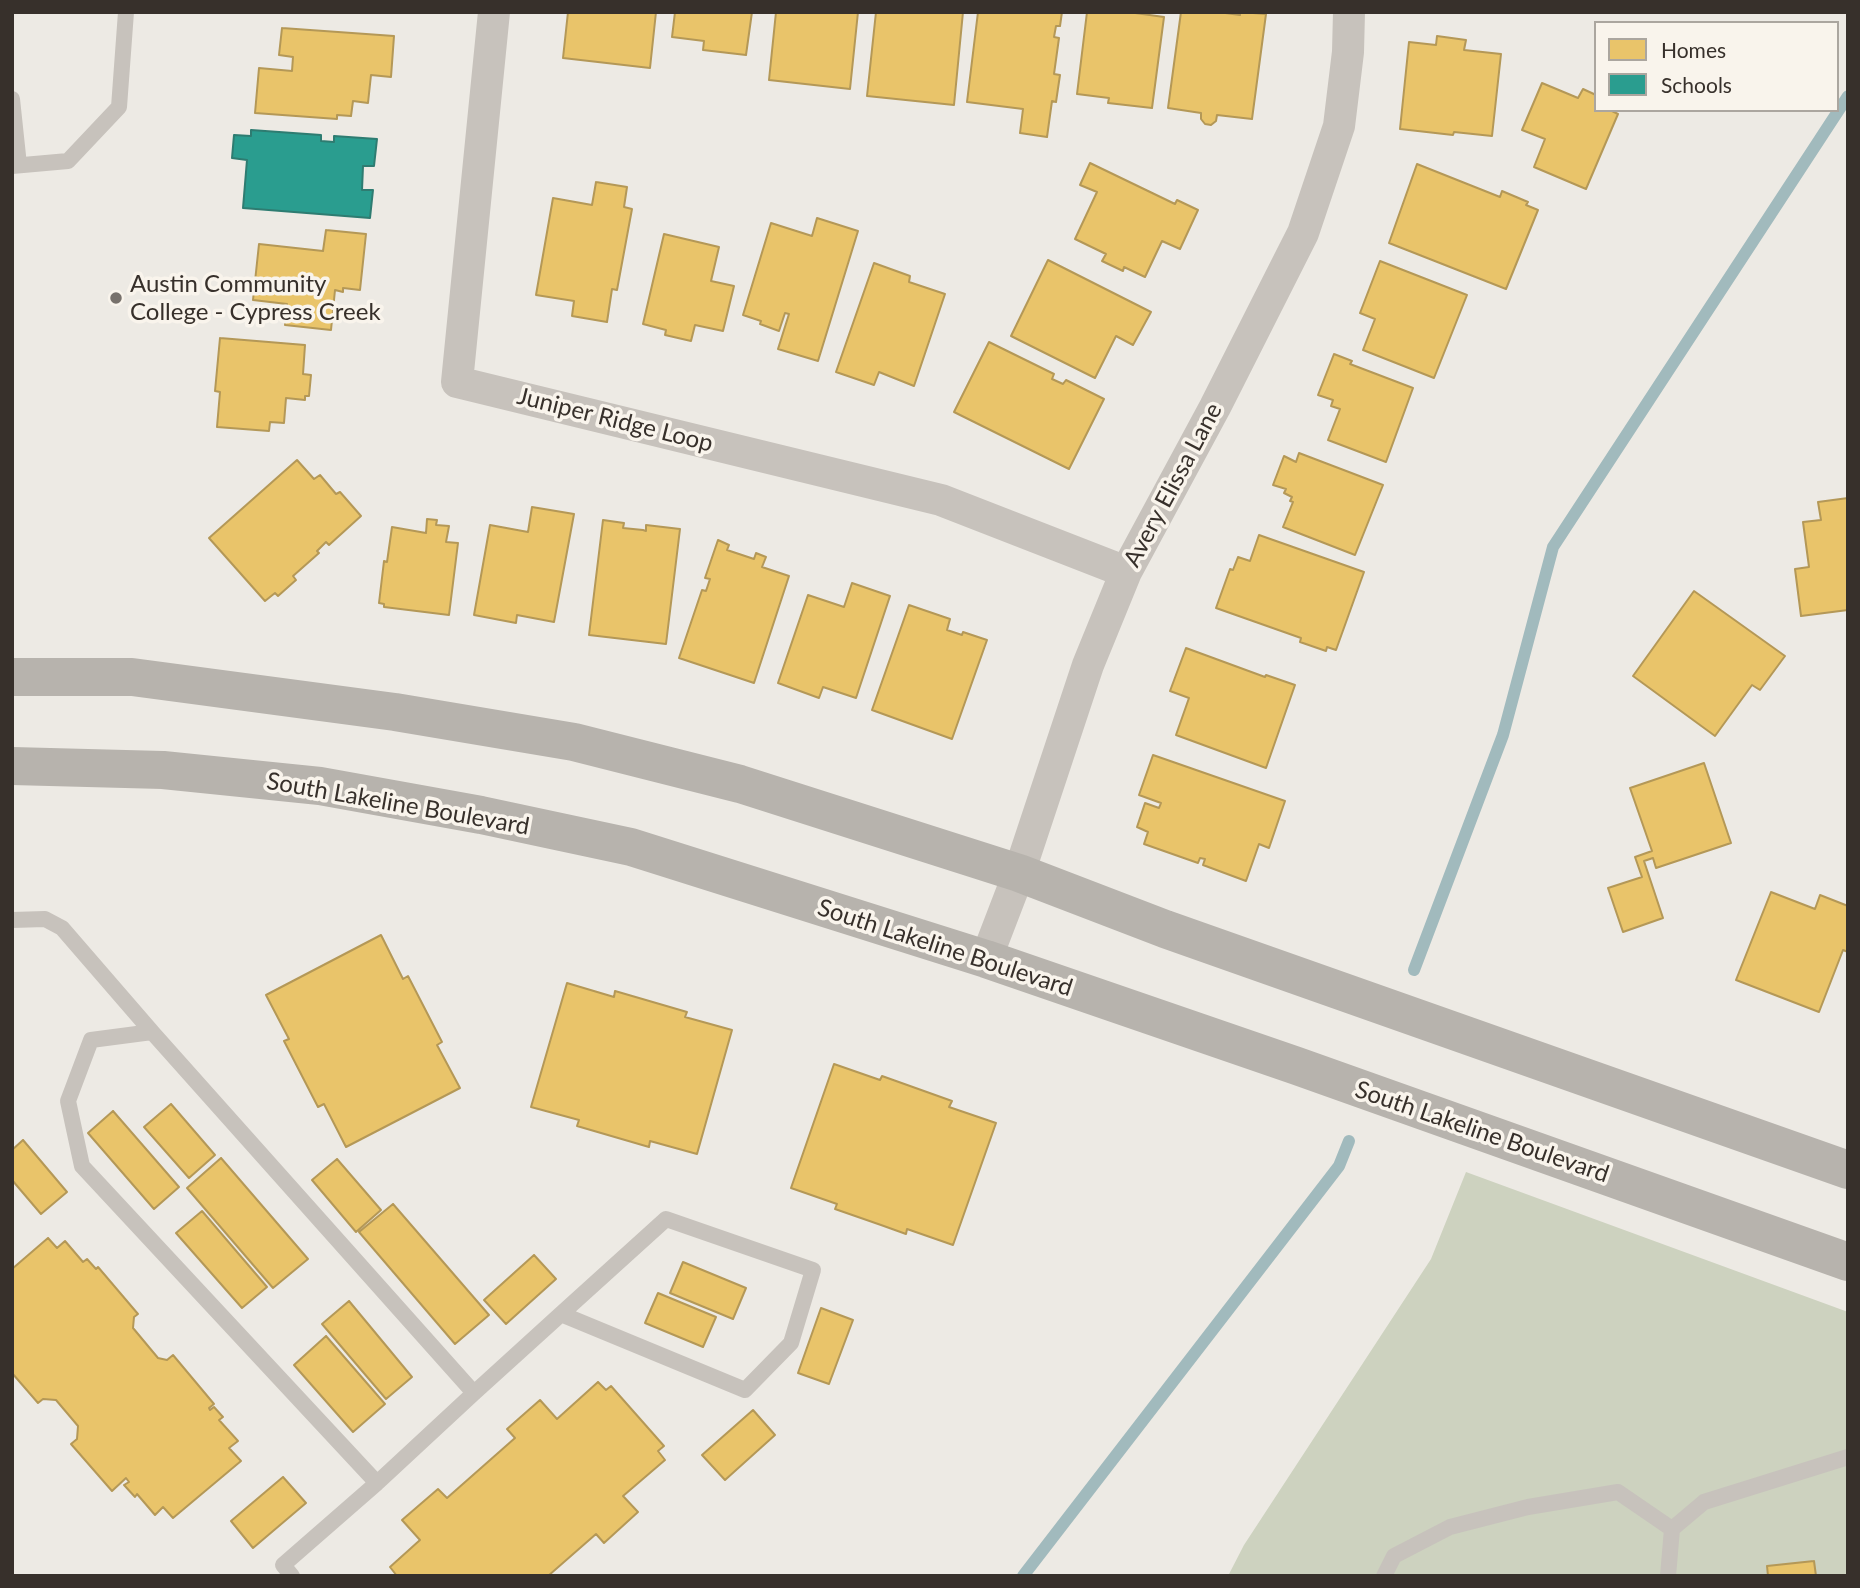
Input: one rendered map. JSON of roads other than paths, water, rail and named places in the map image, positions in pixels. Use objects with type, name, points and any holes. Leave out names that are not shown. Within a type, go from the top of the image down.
[{"type":"main road","points":[[12,677],[132,677],[395,712],[574,741],[740,784],[1019,873],[1166,929],[1848,1171]]},
{"type":"main road","name":"South Lakeline Boulevard","points":[[12,766],[163,770],[320,786],[631,846],[986,959],[1848,1262]]},
{"type":"street","name":"Juniper Ridge Loop","points":[[494,12],[457,382],[941,500],[1126,572]]},
{"type":"street","name":"Avery Elissa Lane","points":[[986,959],[1019,873],[1088,665],[1126,572],[1215,407],[1303,233],[1339,126],[1348,52],[1349,12]]},
{"type":"lane","points":[[12,99],[16,166],[68,161],[119,107],[126,12]]},
{"type":"lane","points":[[12,920],[45,919],[62,928],[474,1393]]},
{"type":"lane","points":[[152,1032],[91,1040],[68,1101],[82,1166],[377,1483]]},
{"type":"lane","points":[[292,1576],[284,1566],[377,1483],[474,1393],[561,1314],[666,1219],[814,1270],[791,1343],[745,1390],[561,1314]]},
{"type":"lane","points":[[1668,1576],[1672,1530],[1704,1502],[1848,1457]]},
{"type":"lane","points":[[1384,1576],[1394,1556],[1450,1527],[1528,1507],[1618,1492],[1672,1530]]},
{"type":"waterway","points":[[1839,110],[1848,96]]},
{"type":"waterway","points":[[1414,970],[1503,735],[1553,547],[1838,112]]},
{"type":"waterway","points":[[1023,1576],[1339,1166],[1349,1141]]},
{"type":"place","name":"Austin Community College - Cypress Creek","points":[[116,298]]}]
